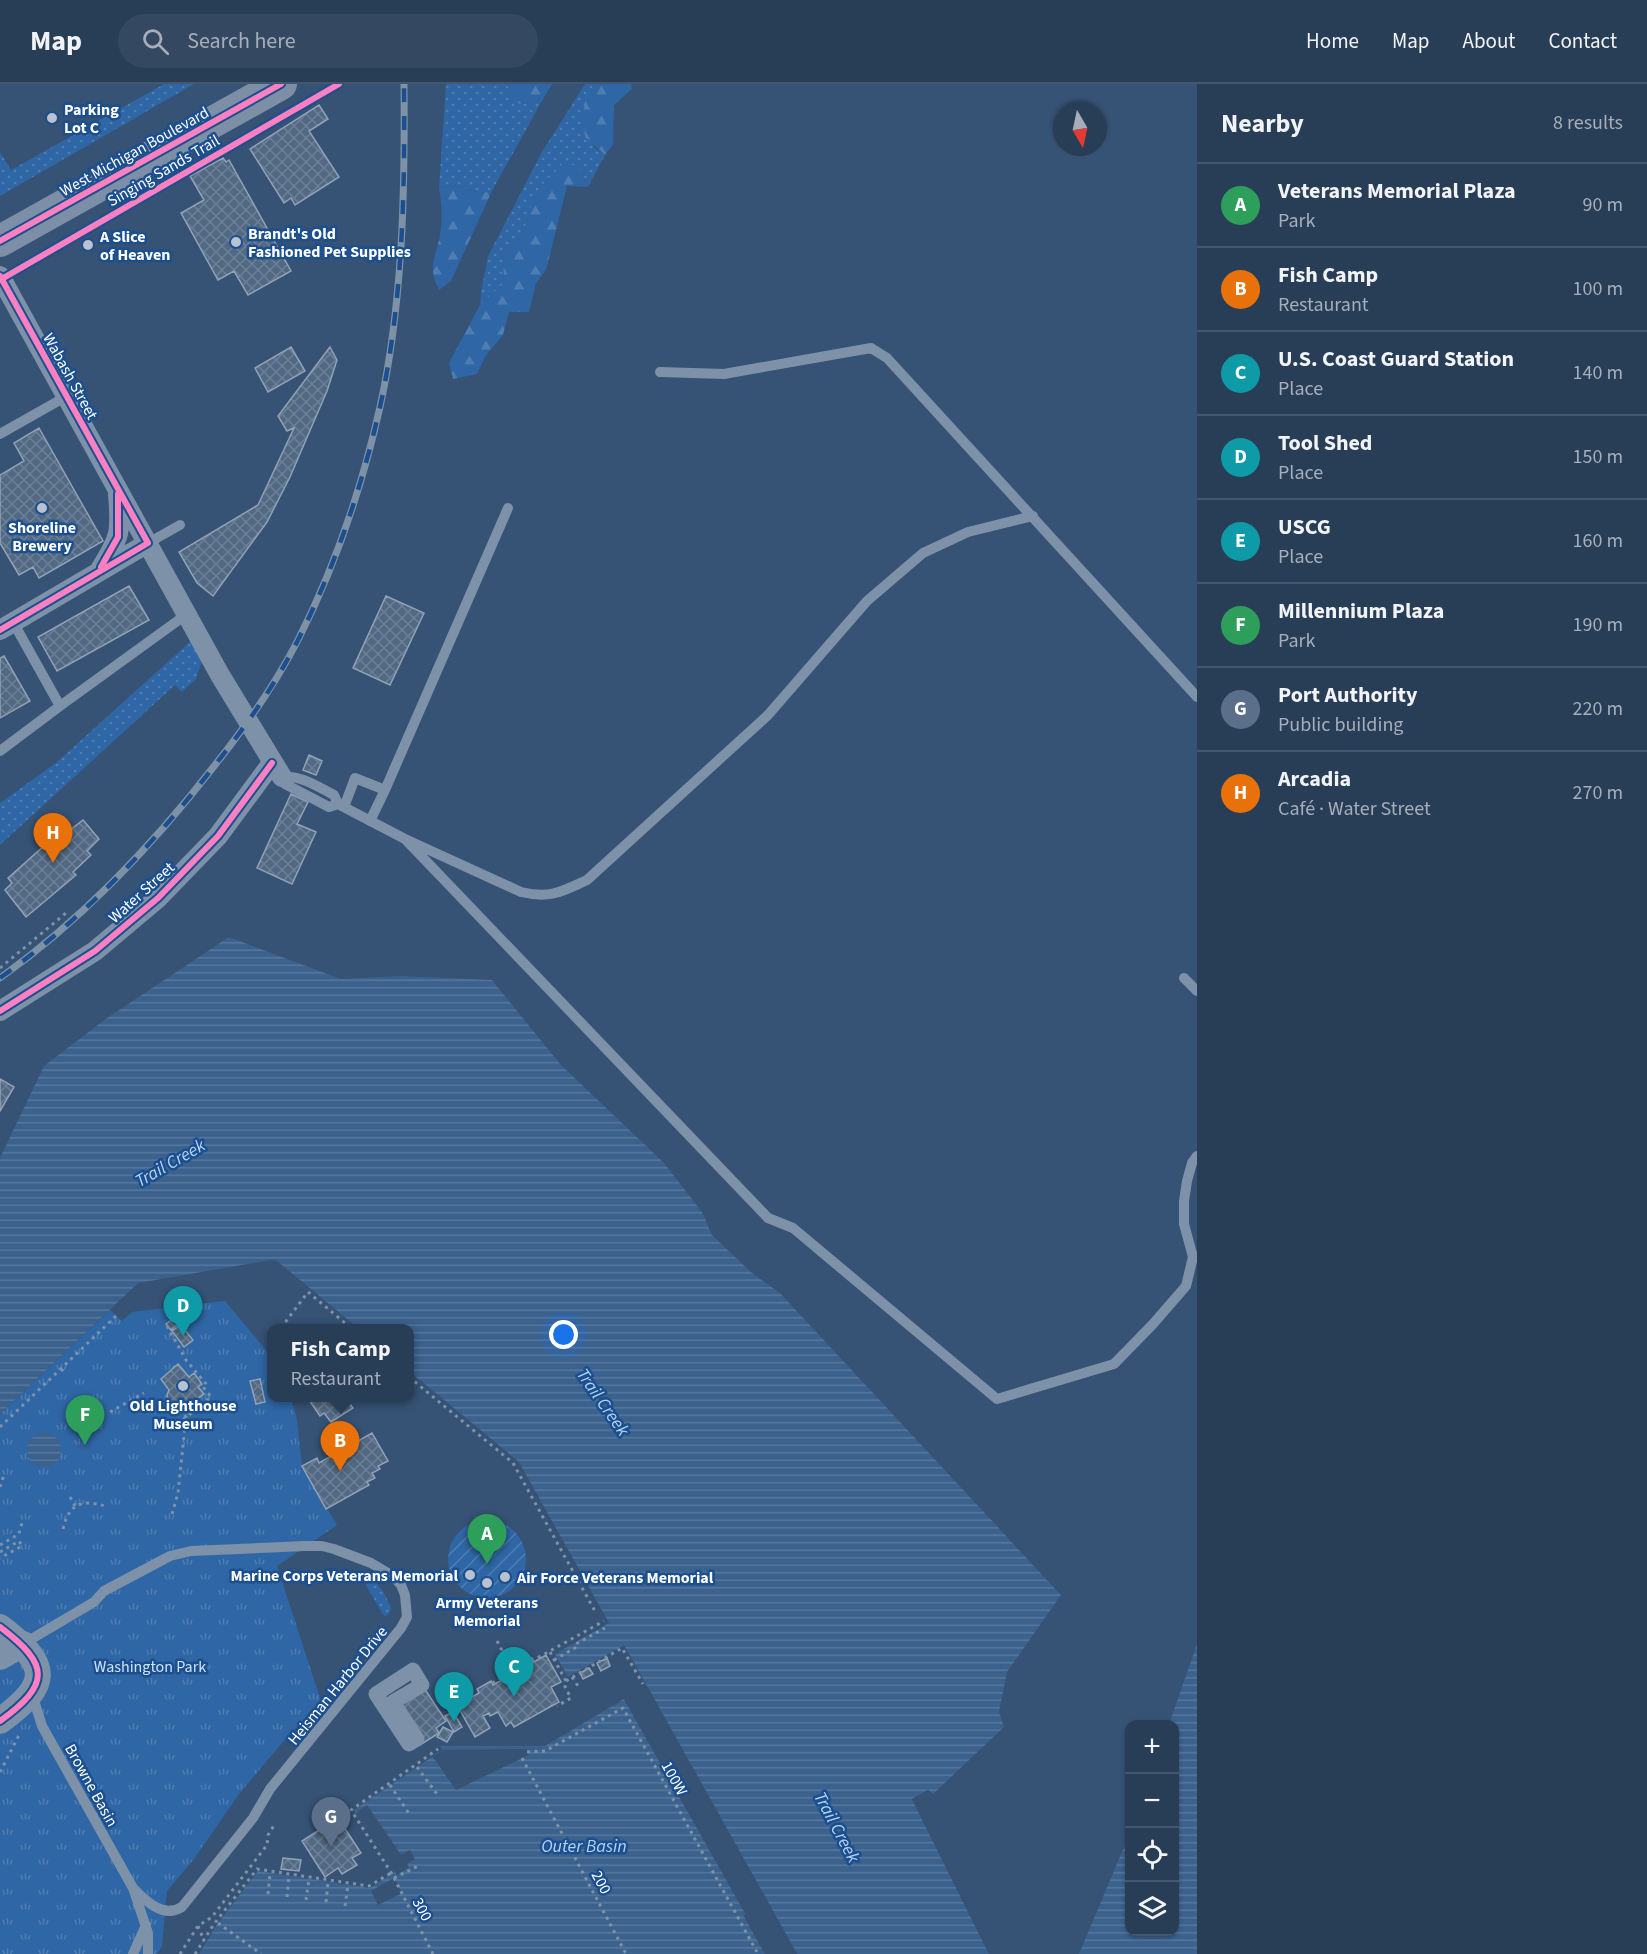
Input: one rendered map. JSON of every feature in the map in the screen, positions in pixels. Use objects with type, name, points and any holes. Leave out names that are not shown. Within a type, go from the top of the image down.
[{"type":"main road","name":"West Michigan Boulevard","points":[[0,240],[281,84]]},
{"type":"street","name":"Wabash Street","points":[[0,276],[220,675],[277,770]]},
{"type":"street","name":"Wabash Street","points":[[99,570],[118,537],[120,528],[118,488]]},
{"type":"street","points":[[6,626],[148,543]]},
{"type":"street","name":"Water Street","points":[[0,1011],[95,951],[158,898],[277,770]]},
{"type":"street","points":[[0,1627],[22,1644],[35,1662],[37,1674],[37,1684],[32,1694],[24,1702],[10,1727]]},
{"type":"street","points":[[0,1657],[22,1644]]},
{"type":"street","points":[[413,1670],[422,1684],[393,1702],[417,1739],[409,1744],[376,1694],[413,1670]]},
{"type":"lane","points":[[660,372],[724,374],[871,348],[887,358],[1197,697]]},
{"type":"lane","points":[[0,434],[67,396]]},
{"type":"lane","points":[[370,821],[508,508]]},
{"type":"lane","points":[[277,770],[334,795],[341,806],[405,839],[510,887],[540,896],[565,891],[587,880],[768,715],[867,601],[923,553],[969,532],[1033,516]]},
{"type":"lane","points":[[148,543],[180,525]]},
{"type":"lane","points":[[0,751],[187,614]]},
{"type":"lane","points":[[6,626],[60,706]]},
{"type":"lane","points":[[341,806],[354,778],[385,790]]},
{"type":"lane","points":[[405,839],[768,1218],[793,1228],[997,1399],[1114,1364],[1186,1286],[1193,1257],[1184,1224],[1184,1202],[1192,1163],[1197,1156]]},
{"type":"lane","points":[[1185,978],[1197,992]]},
{"type":"lane","name":"Heisman Harbor Drive","points":[[22,1644],[94,1602],[104,1591],[155,1562],[181,1553],[322,1546],[384,1569],[401,1585],[405,1595],[406,1617],[401,1628],[270,1789],[253,1818],[182,1907],[171,1911],[155,1907],[133,1888]]},
{"type":"lane","name":"Browne Basin","points":[[32,1694],[42,1726],[133,1888]]},
{"type":"lane","points":[[133,1888],[148,1933],[148,1954]]},
{"type":"lane","points":[[133,1954],[146,1925]]},
{"type":"path","points":[[0,968],[66,913]]},
{"type":"path","points":[[285,1324],[308,1293],[345,1324]]},
{"type":"path","points":[[0,1427],[116,1316]]},
{"type":"path","points":[[167,1326],[186,1360],[207,1385],[202,1386],[212,1397],[173,1428]]},
{"type":"path","points":[[61,1369],[66,1374]]},
{"type":"path","points":[[414,1381],[513,1463],[596,1613]]},
{"type":"path","points":[[110,1412],[144,1393]]},
{"type":"path","points":[[172,1514],[178,1493],[186,1417],[175,1402]]},
{"type":"path","points":[[0,1487],[3,1475]]},
{"type":"path","points":[[70,1497],[75,1506]]},
{"type":"path","points":[[63,1529],[68,1514],[75,1506],[86,1502],[105,1506]]},
{"type":"path","points":[[0,1545],[19,1534],[22,1524]]},
{"type":"path","points":[[0,1552],[19,1541],[22,1546],[0,1558]]},
{"type":"path","points":[[492,1683],[604,1621]]},
{"type":"path","points":[[554,1660],[575,1648],[574,1645],[605,1628]]},
{"type":"path","points":[[497,1641],[513,1671]]},
{"type":"path","points":[[566,1680],[622,1648],[643,1684]]},
{"type":"path","points":[[550,1652],[566,1680],[565,1687],[571,1698],[557,1706]]},
{"type":"path","points":[[572,1677],[578,1686]]},
{"type":"path","points":[[0,1772],[10,1727]]},
{"type":"path","points":[[417,1767],[437,1794]]},
{"type":"path","points":[[390,1785],[410,1815]]},
{"type":"path","points":[[180,1954],[198,1926],[212,1917],[267,1845],[268,1835],[275,1824]]},
{"type":"path","points":[[195,1954],[257,1869],[369,1886],[418,1866]]},
{"type":"path","points":[[268,1894],[270,1873]]},
{"type":"path","points":[[287,1897],[289,1876]]},
{"type":"path","points":[[306,1900],[309,1879]]},
{"type":"path","points":[[326,1902],[328,1882]]},
{"type":"path","points":[[345,1906],[348,1885]]},
{"type":"path","points":[[218,1923],[261,1954]]},
{"type":"path","points":[[198,1926],[204,1939]]},
{"type":"green space","points":[[164,84],[194,84],[0,196],[0,152],[11,170]]},
{"type":"green space","points":[[446,84],[506,84],[522,104],[543,99],[492,191],[480,193],[454,185],[439,188]]},
{"type":"green space","points":[[506,84],[552,84],[543,99],[522,104],[509,102],[509,88]]},
{"type":"green space","points":[[585,84],[596,84],[586,93],[594,147],[605,155],[588,187],[581,169],[553,175],[542,185],[532,203],[523,234],[503,256],[504,283],[480,305],[488,256],[542,152]]},
{"type":"green space","points":[[596,84],[631,84],[632,89],[614,105],[613,145],[605,155],[585,137],[583,118],[586,93]]},
{"type":"green space","points":[[565,161],[581,169],[588,187],[567,186],[546,270],[536,283],[529,312],[509,312],[503,335],[486,355],[477,374],[453,379],[449,363],[480,305],[504,283],[503,256],[523,234],[532,203],[542,185]]},
{"type":"green space","points":[[454,185],[480,193],[492,191],[451,281],[439,290],[433,270],[441,227],[439,188]]},
{"type":"green space","points":[[193,639],[202,661],[196,679],[182,692],[175,685],[0,845],[0,803],[57,762]]},
{"type":"green space","name":"Washington Park","points":[[225,1301],[267,1351],[267,1402],[292,1402],[297,1420],[302,1466],[337,1525],[277,1566],[321,1701],[239,1794],[194,1859],[167,1891],[162,1946],[157,1954],[0,1954],[0,1414],[110,1310],[122,1321],[132,1312]]},
{"type":"green space","points":[[487,1520],[502,1523],[514,1532],[523,1544],[526,1559],[523,1574],[514,1586],[502,1595],[487,1598],[472,1595],[460,1586],[451,1574],[448,1559],[451,1544],[460,1532],[472,1523]]},
{"type":"green space","points":[[371,1578],[386,1596],[391,1609],[386,1616],[383,1615],[366,1585],[366,1581]]},
{"type":"water","name":"Trail Creek","points":[[229,937],[341,979],[401,976],[492,980],[560,1064],[664,1163],[702,1212],[712,1235],[752,1273],[780,1293],[1061,1595],[1007,1672],[999,1712],[1004,1727],[933,1794],[928,1790],[912,1799],[989,1954],[797,1954],[624,1645],[568,1677],[555,1654],[609,1623],[519,1462],[414,1375],[414,1324],[353,1324],[277,1261],[271,1260],[138,1283],[0,1414],[0,1158],[44,1066],[107,1018]]},
{"type":"water","points":[[44,1433],[56,1438],[61,1450],[56,1462],[44,1467],[32,1462],[27,1450],[32,1438]]},
{"type":"water","points":[[1197,1644],[1197,1954],[1079,1954],[1125,1845],[1125,1936],[1179,1936],[1179,1720],[1170,1720]]},
{"type":"water","name":"Outer Basin","points":[[624,1699],[746,1915],[744,1916],[765,1954],[199,1954],[218,1923],[258,1871],[370,1888],[395,1872],[354,1810],[442,1750],[440,1746],[545,1746]]},
{"type":"pier","points":[[647,1686],[797,1954],[794,1954],[645,1687]]},
{"type":"pier","points":[[627,1698],[749,1913],[748,1917],[768,1954],[765,1954],[744,1916],[746,1914],[624,1699]]},
{"type":"pier","points":[[526,1749],[529,1755],[456,1790],[433,1757],[442,1750]]},
{"type":"pier","points":[[928,1790],[934,1796],[928,1794],[916,1800],[992,1954],[989,1954],[912,1799]]},
{"type":"pier","points":[[367,1805],[401,1855],[410,1850],[415,1859],[407,1864],[409,1867],[397,1875],[356,1813]]},
{"type":"pier","points":[[394,1878],[402,1893],[378,1905],[371,1891]]},
{"type":"building","points":[[319,105],[328,119],[309,131],[339,177],[295,205],[291,198],[284,203],[250,149]]},
{"type":"building","name":"Brandt's Old Fashioned Pet Supplies","points":[[223,158],[226,162],[229,160],[291,271],[248,295],[234,271],[218,280],[181,213],[204,200],[190,176]]},
{"type":"building","points":[[291,347],[305,371],[268,392],[255,368]]},
{"type":"building","points":[[330,347],[337,360],[327,391],[290,477],[267,522],[213,596],[197,583],[179,552],[258,505],[294,428],[287,431],[278,416]]},
{"type":"building","name":"Shoreline Brewery","points":[[39,428],[103,541],[39,578],[33,567],[19,575],[0,543],[0,475],[24,461],[14,443]]},
{"type":"building","points":[[129,586],[149,620],[57,671],[38,637]]},
{"type":"building","points":[[386,596],[424,613],[390,685],[353,668]]},
{"type":"building","points":[[4,656],[30,701],[0,718],[0,658]]},
{"type":"building","points":[[309,755],[322,761],[316,775],[303,770]]},
{"type":"building","points":[[291,794],[308,802],[297,824],[316,832],[292,884],[257,868]]},
{"type":"building","points":[[83,820],[99,839],[87,851],[91,855],[73,872],[76,875],[26,917],[5,890],[12,883],[8,878],[44,846],[46,849]]},
{"type":"building","points":[[0,1079],[14,1087],[0,1111]]},
{"type":"building","points":[[175,1317],[180,1323],[171,1330],[166,1324]]},
{"type":"building","points":[[181,1325],[193,1340],[184,1347],[172,1331]]},
{"type":"building","name":"Old Lighthouse Museum","points":[[178,1364],[189,1377],[194,1373],[202,1384],[198,1387],[204,1394],[184,1409],[178,1401],[168,1400],[169,1390],[161,1379]]},
{"type":"building","points":[[260,1379],[265,1402],[256,1404],[250,1381]]},
{"type":"building","points":[[310,1402],[349,1402],[353,1408],[331,1422],[324,1413],[320,1416]]},
{"type":"building","points":[[372,1433],[388,1461],[378,1466],[380,1469],[372,1473],[375,1478],[367,1482],[369,1485],[326,1509],[302,1466],[317,1458],[319,1463]]},
{"type":"building","points":[[546,1655],[561,1682],[551,1687],[559,1702],[514,1727],[511,1722],[506,1726],[498,1712],[490,1716],[489,1713],[483,1716],[490,1728],[475,1737],[457,1705],[479,1693],[477,1689],[491,1681],[493,1685],[526,1667],[523,1663],[532,1658],[534,1662]]},
{"type":"building","points":[[607,1658],[610,1666],[601,1671],[597,1663]]},
{"type":"building","points":[[589,1668],[593,1674],[583,1679],[580,1673]]},
{"type":"building","points":[[422,1685],[446,1721],[436,1728],[439,1733],[420,1745],[393,1702]]},
{"type":"building","points":[[453,1712],[462,1727],[454,1732],[445,1716]]},
{"type":"building","points":[[443,1727],[453,1732],[447,1742],[437,1737]]},
{"type":"building","points":[[338,1818],[361,1853],[352,1858],[357,1865],[342,1874],[338,1868],[325,1877],[302,1841]]},
{"type":"building","points":[[283,1858],[301,1860],[299,1871],[281,1869]]},
{"type":"railway","points":[[0,978],[31,955],[88,906],[142,852],[191,795],[260,705],[298,640],[324,584],[356,497],[373,437],[388,367],[401,246],[404,84]]},
{"type":"cycle path","name":"Singing Sands Trail","points":[[0,241],[281,84]]},
{"type":"cycle path","name":"Singing Sands Trail","points":[[0,280],[339,84]]},
{"type":"cycle path","points":[[0,276],[148,543],[0,630]]},
{"type":"cycle path","points":[[101,567],[118,537],[118,494]]},
{"type":"cycle path","points":[[0,1011],[95,951],[158,898],[218,836],[272,763]]},
{"type":"cycle path","points":[[0,1627],[28,1653],[38,1674],[36,1685],[29,1696],[0,1721]]},
{"type":"place","name":"Parking Lot C","points":[[52,118]]},
{"type":"place","name":"Brandt's Old Fashioned Pet Supplies","points":[[236,242]]},
{"type":"place","name":"A Slice of Heaven","points":[[88,245]]},
{"type":"place","name":"Shoreline Brewery","points":[[42,508]]},
{"type":"place","name":"Arcadia","points":[[53,863]]},
{"type":"place","name":"Tool Shed","points":[[183,1336]]},
{"type":"place","name":"Old Lighthouse Museum","points":[[183,1386]]},
{"type":"place","name":"Millennium Plaza","points":[[85,1445]]},
{"type":"place","name":"Fish Camp","points":[[340,1471]]},
{"type":"place","name":"Veterans Memorial Plaza","points":[[487,1564]]},
{"type":"place","name":"Marine Corps Veterans Memorial","points":[[470,1575]]},
{"type":"place","name":"Air Force Veterans Memorial","points":[[505,1577]]},
{"type":"place","name":"Army Veterans Memorial","points":[[487,1583]]},
{"type":"place","name":"U.S. Coast Guard Station","points":[[514,1697]]},
{"type":"place","name":"USCG","points":[[454,1722]]},
{"type":"place","name":"Port Authority","points":[[331,1847]]}]
